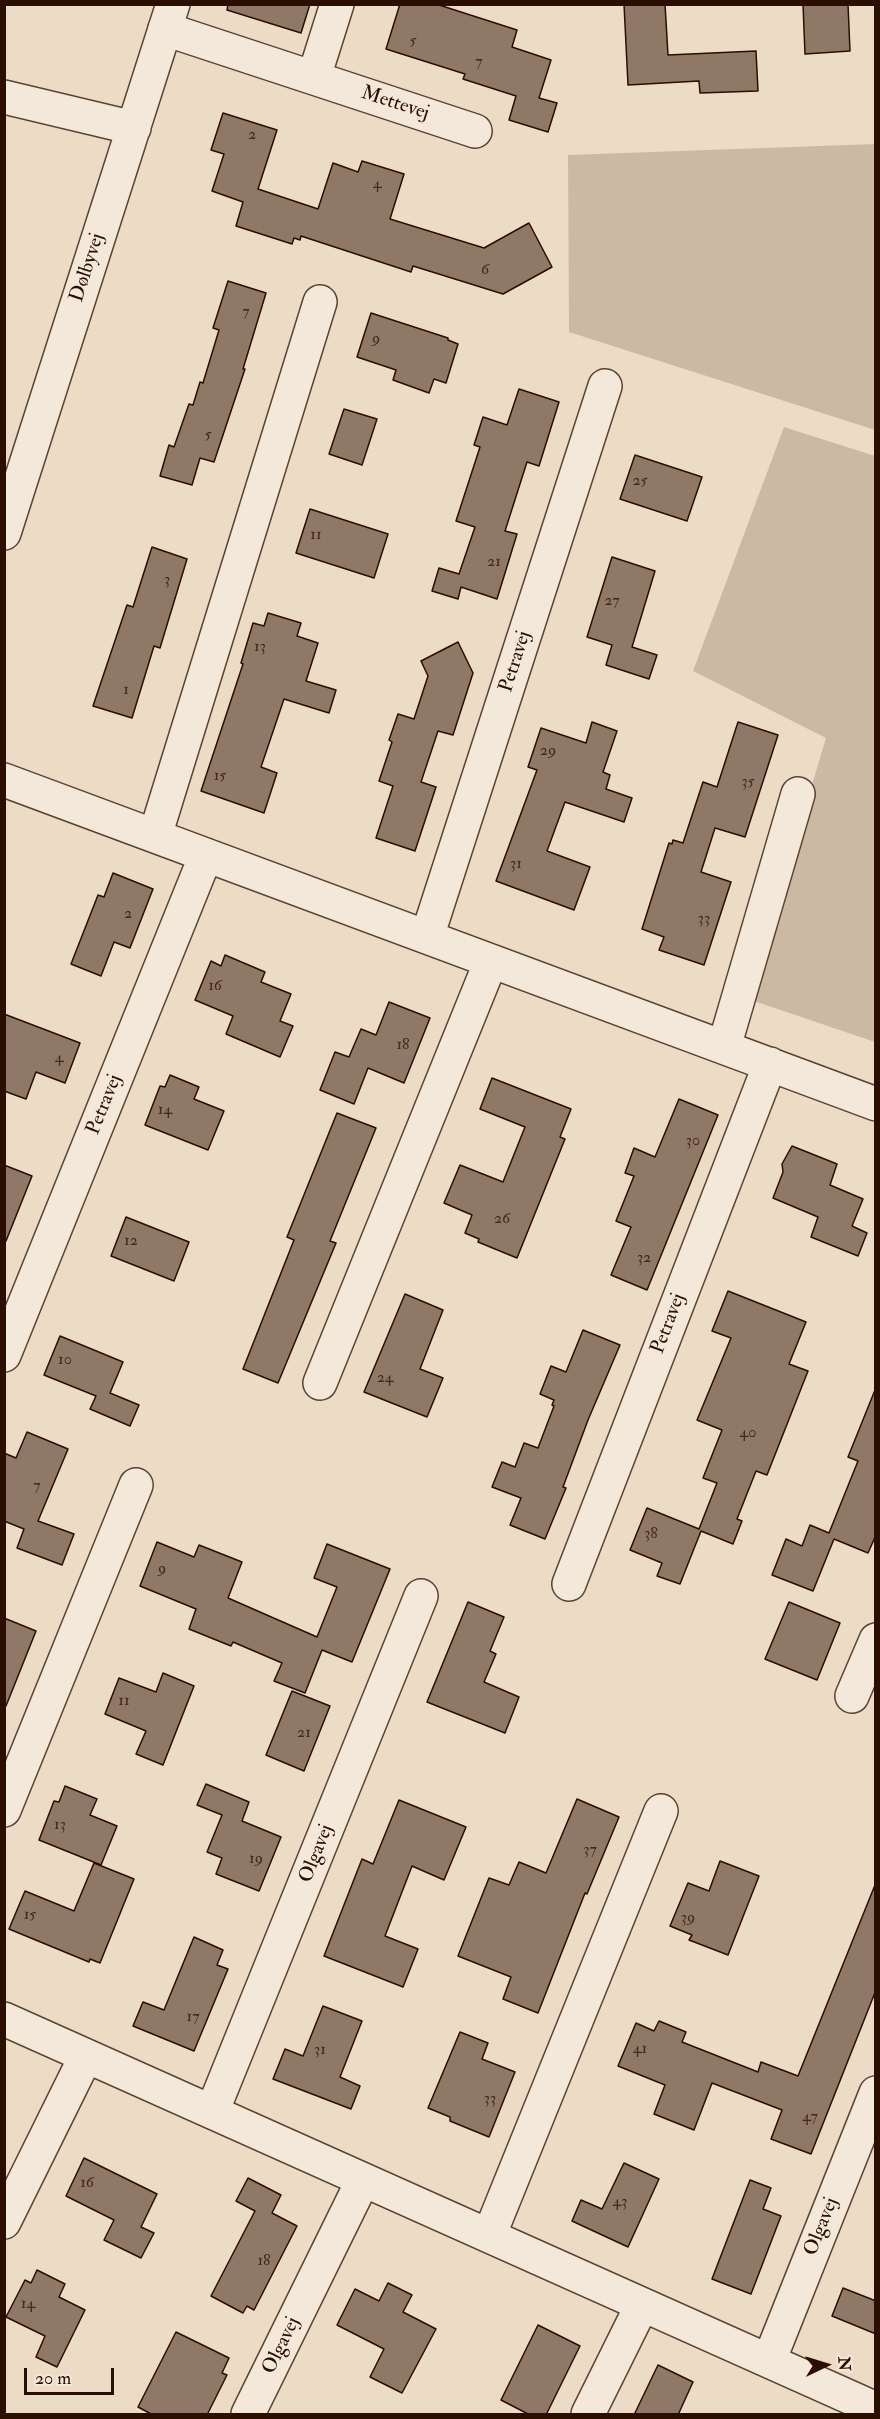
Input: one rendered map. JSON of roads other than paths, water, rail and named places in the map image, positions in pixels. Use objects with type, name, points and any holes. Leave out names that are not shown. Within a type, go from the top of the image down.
[{"type":"street","points":[[314,78],[337,4]]},
{"type":"street","name":"Mettevej","points":[[169,17],[314,78],[476,131]]},
{"type":"street","name":"Dølbyvej","points":[[4,532],[169,17]]},
{"type":"street","points":[[4,97],[134,128]]},
{"type":"street","points":[[155,836],[320,302]]},
{"type":"street","name":"Petravej","points":[[427,937],[605,386]]},
{"type":"street","points":[[4,780],[876,1104]]},
{"type":"street","points":[[723,1047],[798,794]]},
{"type":"street","name":"Petravej","points":[[4,1355],[206,855]]},
{"type":"street","points":[[320,1383],[491,961]]},
{"type":"street","name":"Petravej","points":[[569,1584],[770,1064]]},
{"type":"street","points":[[4,1810],[136,1485]]},
{"type":"street","name":"Olgavej","points":[[212,2112],[422,1596]]},
{"type":"street","points":[[852,1696],[876,1640]]},
{"type":"street","points":[[489,2236],[661,1811]]},
{"type":"street","points":[[4,2019],[876,2409]]},
{"type":"street","points":[[4,2222],[86,2056]]},
{"type":"street","name":"Olgavej","points":[[769,2361],[876,2093]]},
{"type":"street","name":"Olgavej","points":[[248,2415],[363,2180]]},
{"type":"street","points":[[588,2415],[642,2305]]}]
